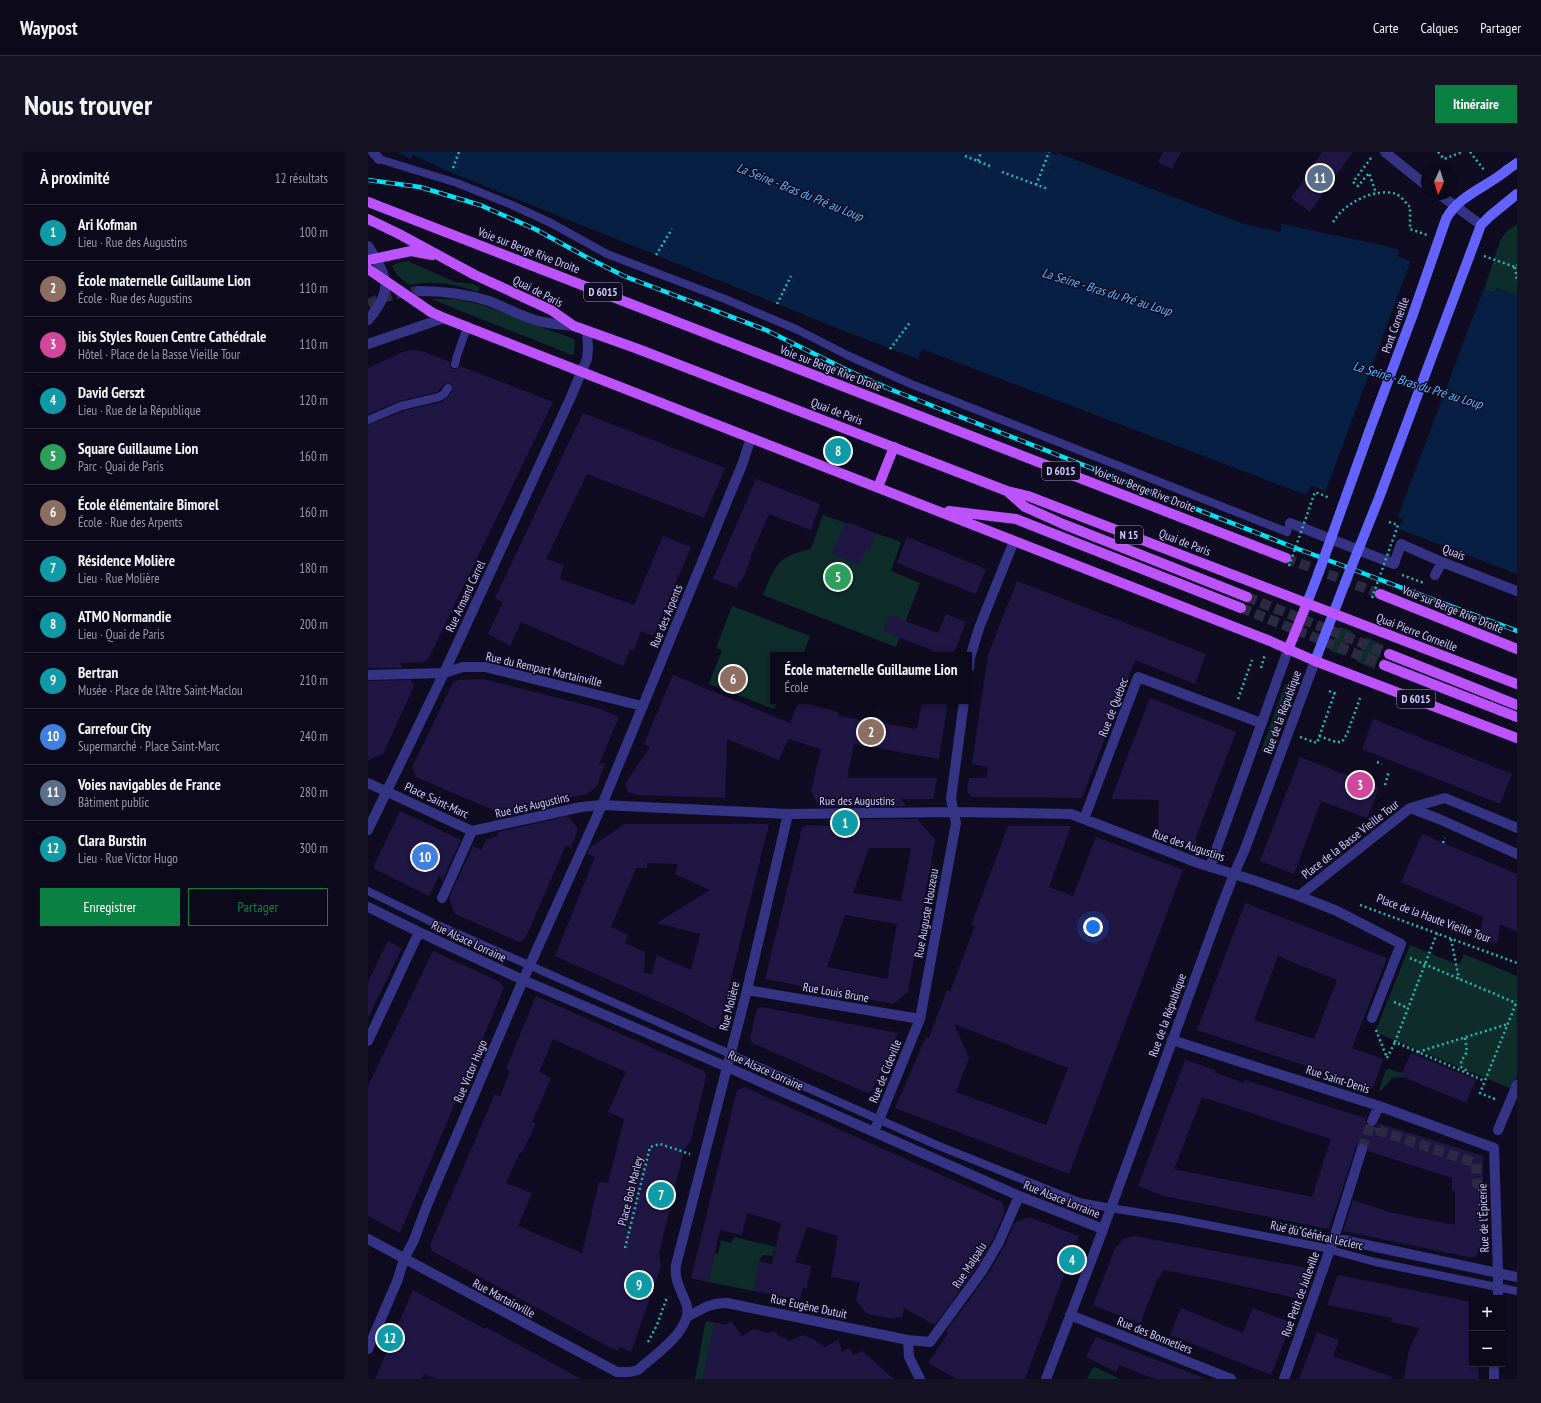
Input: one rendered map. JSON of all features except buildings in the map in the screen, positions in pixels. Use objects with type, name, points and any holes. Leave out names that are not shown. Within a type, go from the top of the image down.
[{"type":"main road","name":"Pont Corneille","points":[[1307,603],[1412,317],[1446,219],[1456,206],[1480,187],[1517,163]]},
{"type":"main road","points":[[1315,661],[1399,444],[1481,225],[1517,194]]},
{"type":"main road","name":"Voie sur Berge Rive Droite","points":[[368,202],[449,234],[522,260],[1287,562]]},
{"type":"main road","name":"Quai de Paris","points":[[368,219],[475,275],[551,310],[574,326],[1007,491],[1028,496],[1307,603]]},
{"type":"main road","points":[[372,259],[410,251],[440,256]]},
{"type":"main road","name":"D 6015","points":[[368,269],[431,312],[444,318],[935,509],[1270,641],[1315,661],[1517,738]]},
{"type":"main road","points":[[878,487],[894,447]]},
{"type":"main road","points":[[1007,491],[1025,507],[1063,524],[1247,597]]},
{"type":"main road","name":"D 6015","points":[[935,509],[1016,519],[1241,608]]},
{"type":"main road","name":"Voie sur Berge Rive Droite","points":[[1376,596],[1517,649]]},
{"type":"main road","points":[[1288,650],[1307,603]]},
{"type":"main road","name":"Quai Pierre Corneille","points":[[1307,603],[1517,684]]},
{"type":"main road","name":"D 6015","points":[[1389,654],[1517,704]]},
{"type":"main road","name":"D 6015","points":[[1384,665],[1517,717]]},
{"type":"street","points":[[1385,152],[1421,181]]},
{"type":"street","points":[[1448,200],[1481,225]]},
{"type":"street","points":[[368,246],[372,259],[381,266],[386,281],[386,291],[382,300],[368,320]]},
{"type":"street","points":[[419,291],[440,291],[463,294],[488,301],[534,320],[552,324],[574,326]]},
{"type":"street","points":[[368,344],[444,318]]},
{"type":"street","name":"Rue Armand Carrel","points":[[368,830],[444,673],[552,441],[587,359],[587,331]]},
{"type":"street","name":"Rue des Arpents","points":[[602,804],[752,438]]},
{"type":"street","name":"Quais","points":[[1290,523],[1394,564],[1401,544],[1442,562],[1517,591]]},
{"type":"street","points":[[972,656],[979,628],[1014,541]]},
{"type":"street","points":[[1435,575],[1442,562]]},
{"type":"street","name":"Rue de la République","points":[[1210,867],[1288,650]]},
{"type":"street","name":"Rue de la République","points":[[1046,1379],[1315,661]]},
{"type":"street","name":"Rue du Rempart Martainville","points":[[368,675],[444,673],[463,667],[485,667],[642,706]]},
{"type":"street","name":"Rue de Québec","points":[[1084,820],[1138,677],[1261,722]]},
{"type":"street","name":"Rue Auguste Houzeau","points":[[920,1019],[956,823],[951,800],[964,704]]},
{"type":"street","name":"Place Saint-Marc","points":[[368,783],[472,831],[442,898]]},
{"type":"street","name":"Place de la Basse Vieille Tour","points":[[1303,893],[1410,808],[1445,798],[1517,828]]},
{"type":"street","name":"Rue des Augustins","points":[[472,831],[581,807],[602,804],[788,814],[953,812],[1071,814],[1210,867],[1234,874]]},
{"type":"street","name":"Rue Victor Hugo","points":[[368,1349],[398,1280],[404,1259],[414,1240],[429,1200],[523,980],[602,804]]},
{"type":"street","name":"Place de la Basse Vieille Tour","points":[[1410,808],[1438,818],[1517,854]]},
{"type":"street","name":"Rue Molière","points":[[675,1273],[747,990],[788,814]]},
{"type":"street","points":[[1234,874],[1303,893],[1401,944],[1372,1018]]},
{"type":"street","points":[[368,907],[419,932],[368,1041]]},
{"type":"street","name":"Rue Alsace Lorraine","points":[[419,932],[523,980],[727,1067],[1019,1196],[1103,1229]]},
{"type":"street","name":"Rue Louis Brune","points":[[747,990],[920,1019]]},
{"type":"street","name":"Rue de Cideville","points":[[874,1132],[920,1019]]},
{"type":"street","name":"Rue Saint-Denis","points":[[1172,1040],[1380,1106],[1494,1148]]},
{"type":"street","points":[[1498,1130],[1517,1085]]},
{"type":"street","points":[[1372,1121],[1380,1106]]},
{"type":"street","name":"Rue de l'Épicerie","points":[[1494,1148],[1498,1295]]},
{"type":"street","name":"Rue Petit de Julleville","points":[[1284,1379],[1330,1250],[1362,1149]]},
{"type":"street","name":"Rue Malpalu","points":[[930,1342],[982,1271],[999,1242],[1019,1196]]},
{"type":"street","name":"Rue du Général Leclerc","points":[[1334,1238],[1517,1277]]},
{"type":"street","name":"Rue Martainville","points":[[368,1239],[608,1368],[617,1372],[633,1374]]},
{"type":"street","points":[[633,1374],[678,1334],[683,1327],[687,1317],[687,1305],[678,1288],[675,1273]]},
{"type":"street","name":"Rue Eugène Dutuit","points":[[687,1317],[718,1302],[908,1340],[930,1342]]},
{"type":"street","name":"Rue des Bonnetiers","points":[[1070,1314],[1231,1379]]},
{"type":"street","points":[[908,1340],[909,1357],[920,1379]]},
{"type":"street","points":[[1494,1367],[1494,1379]]},
{"type":"lane","points":[[376,156],[457,183],[512,205],[551,223],[606,254],[718,296],[791,327],[849,356],[911,384],[1286,532],[1290,523]]},
{"type":"lane","points":[[455,364],[467,327]]},
{"type":"lane","points":[[368,420],[401,406],[439,397],[444,394],[448,388]]},
{"type":"lane","name":"Rue Alsace Lorraine","points":[[368,891],[440,926],[962,1156],[1080,1202],[1111,1208]]},
{"type":"lane","name":"Rue du Général Leclerc","points":[[1111,1208],[1178,1219],[1330,1250],[1374,1262],[1517,1291]]},
{"type":"path","points":[[452,173],[459,152]]},
{"type":"path","points":[[978,161],[981,152]]},
{"type":"path","points":[[1036,185],[1049,152]]},
{"type":"path","points":[[1438,152],[1444,159],[1462,152]]},
{"type":"path","points":[[965,156],[990,166]]},
{"type":"path","points":[[1371,158],[1353,182],[1358,186],[1369,173],[1376,194]]},
{"type":"path","points":[[1002,172],[1048,190]]},
{"type":"path","points":[[1333,222],[1342,210],[1356,200],[1388,192],[1398,194],[1410,206],[1410,229],[1432,237]]},
{"type":"path","points":[[656,255],[672,229]]},
{"type":"path","points":[[1477,254],[1516,266],[1517,281]]},
{"type":"path","points":[[777,304],[791,276]]},
{"type":"path","points":[[890,349],[911,321]]},
{"type":"path","points":[[1287,562],[1315,492],[1330,498]]},
{"type":"path","points":[[1376,596],[1398,525],[1388,522]]},
{"type":"path","points":[[1261,668],[1266,652]]},
{"type":"path","points":[[1237,702],[1252,662]]},
{"type":"path","points":[[1299,737],[1316,743],[1335,693],[1329,691]]},
{"type":"path","points":[[1319,736],[1336,742],[1342,742],[1347,734],[1360,698]]},
{"type":"path","points":[[1377,762],[1382,764]]},
{"type":"path","points":[[1385,785],[1389,771]]},
{"type":"path","points":[[1443,843],[1445,838]]},
{"type":"path","name":"Place de la Haute Vieille Tour","points":[[1357,904],[1517,963]]},
{"type":"path","points":[[1372,1018],[1387,1058],[1395,1042],[1437,933]]},
{"type":"path","points":[[1451,939],[1459,979]]},
{"type":"path","points":[[1397,953],[1517,1002],[1480,1093],[1509,1105]]},
{"type":"path","points":[[1417,1052],[1508,1024]]},
{"type":"path","points":[[1465,1038],[1467,1051],[1460,1064],[1461,1067],[1467,1071],[1466,1073]]},
{"type":"path","points":[[1395,1042],[1485,1081]]},
{"type":"path","name":"Place Bob Marley","points":[[625,1248],[650,1147],[660,1144],[684,1151],[704,1160]]},
{"type":"path","points":[[647,1343],[657,1325],[675,1273]]},
{"type":"green space","points":[[1517,224],[1517,296],[1497,288],[1494,293],[1484,290],[1500,241],[1506,232]]},
{"type":"green space","points":[[408,261],[455,282],[473,284],[480,287],[478,292],[461,287],[435,283],[409,285],[396,274],[392,266]]},
{"type":"green space","points":[[431,299],[455,299],[482,305],[574,339],[574,354],[572,355]]},
{"type":"green space","points":[[823,515],[901,542],[891,571],[920,583],[896,647],[763,595],[771,576],[779,563],[791,555],[811,549]]},
{"type":"green space","points":[[732,606],[810,636],[804,652],[770,652],[770,704],[776,704],[774,709],[709,684],[722,650],[716,648]]},
{"type":"green space","points":[[1341,627],[1353,632],[1344,656],[1331,651],[1330,649],[1338,628]]},
{"type":"green space","points":[[1366,637],[1384,645],[1374,669],[1356,661]]},
{"type":"green space","points":[[1285,684],[1293,687],[1268,753],[1261,751]]},
{"type":"green space","points":[[1410,945],[1459,965],[1464,954],[1517,976],[1517,1076],[1512,1089],[1375,1032]]},
{"type":"green space","points":[[1389,1069],[1406,1074],[1404,1078],[1392,1078],[1381,1091],[1379,1090],[1386,1070]]},
{"type":"green space","points":[[735,1237],[775,1247],[773,1256],[763,1255],[760,1259],[754,1291],[708,1282],[715,1253],[718,1254],[721,1240],[730,1243]]},
{"type":"green space","points":[[707,1321],[716,1323],[714,1324],[703,1379],[695,1379],[705,1324]]},
{"type":"green space","points":[[1095,1367],[1120,1379],[1087,1379],[1092,1369]]},
{"type":"water","name":"La Seine - Bras du Pré au Loup","points":[[398,152],[1049,152],[1057,155],[1058,153],[1244,224],[1280,232],[1282,224],[1399,250],[1397,256],[1484,290],[1494,293],[1497,288],[1517,296],[1517,574],[1399,529],[1403,519],[1311,486],[1306,495],[922,349],[918,359],[847,332],[452,173],[413,155],[410,159]]},
{"type":"pier","points":[[1411,260],[1484,288],[1397,519],[1325,493]]},
{"type":"tunnel","points":[[368,304],[393,295],[419,291]]},
{"type":"tunnel","points":[[1286,558],[1380,594]]},
{"type":"tunnel","points":[[1247,597],[1389,654]]},
{"type":"tunnel","points":[[1241,608],[1384,665]]},
{"type":"tunnel","points":[[1362,1149],[1372,1121]]},
{"type":"tunnel","points":[[1380,1128],[1380,1131],[1476,1163],[1477,1184],[1486,1185]]},
{"type":"railway","points":[[368,180],[420,187],[480,205],[535,229],[624,276],[766,330],[847,370],[892,390],[1293,547],[1517,631]]},
{"type":"place","name":"Voies navigables de France","points":[[1320,178]]},
{"type":"place","name":"ATMO Normandie","points":[[838,451]]},
{"type":"place","name":"Square Guillaume Lion","points":[[838,577]]},
{"type":"place","name":"École élémentaire Bimorel","points":[[733,679]]},
{"type":"place","name":"École maternelle Guillaume Lion","points":[[871,732]]},
{"type":"place","name":"ibis Styles Rouen Centre Cathédrale","points":[[1360,785]]},
{"type":"place","name":"Ari Kofman","points":[[845,823]]},
{"type":"place","name":"Carrefour City","points":[[425,857]]},
{"type":"place","name":"Résidence Molière","points":[[661,1195]]},
{"type":"place","name":"David Gerszt","points":[[1072,1260]]},
{"type":"place","name":"Bertran","points":[[639,1285]]},
{"type":"place","name":"Clara Burstin","points":[[390,1338]]}]
